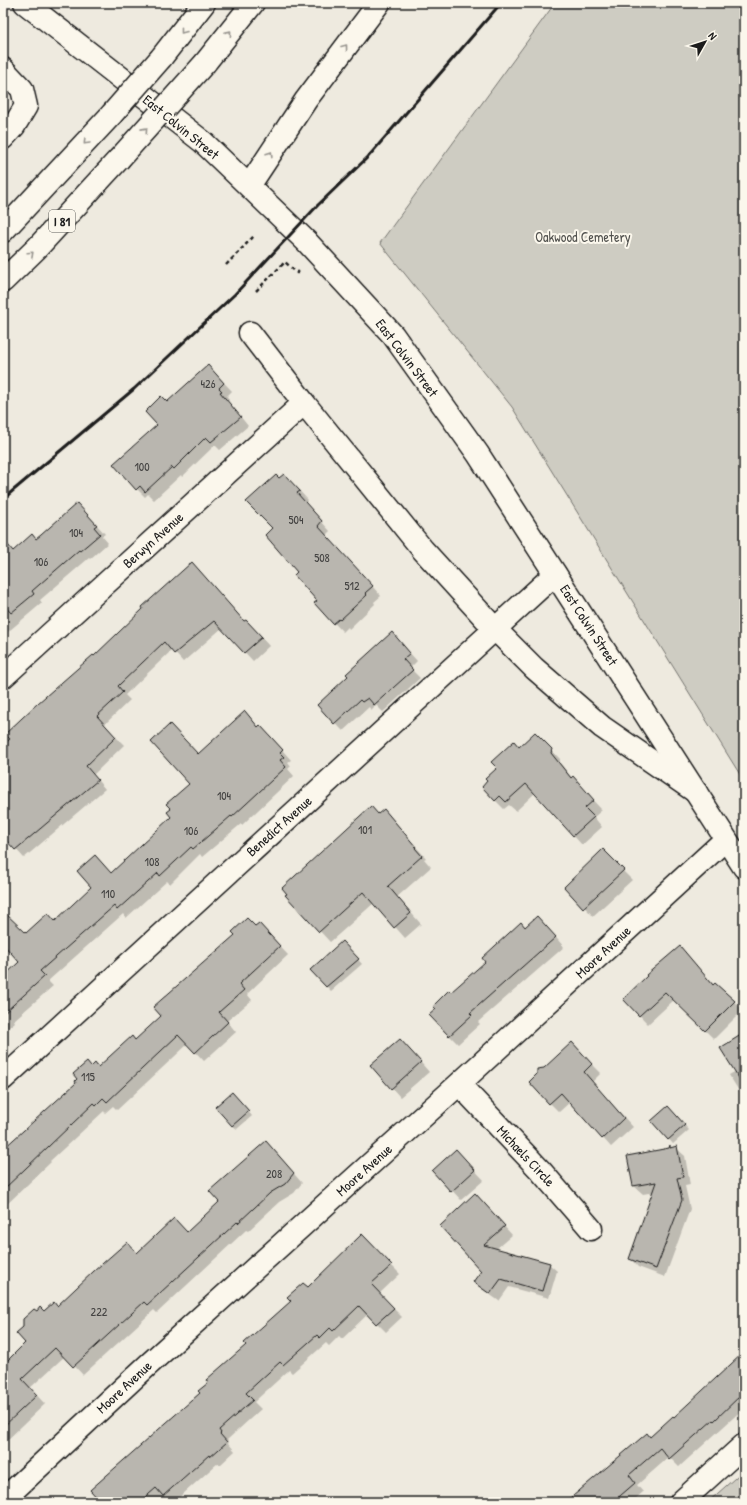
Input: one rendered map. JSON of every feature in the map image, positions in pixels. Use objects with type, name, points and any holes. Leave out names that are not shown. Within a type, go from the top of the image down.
[{"type":"main road","name":"East Colvin Street","points":[[25,3],[203,142],[307,242],[393,335],[478,454],[696,792],[725,840],[744,867]]},
{"type":"main road","name":"I 81","points":[[3,231],[112,114],[161,58],[204,3]]},
{"type":"main road","name":"I 81","points":[[3,281],[37,248],[119,159],[205,63],[253,3]]},
{"type":"main road","points":[[249,186],[306,100],[379,3]]},
{"type":"main road","points":[[3,69],[22,89],[26,106],[14,126],[3,138]]},
{"type":"main road","name":"East Colvin Street","points":[[250,333],[304,403],[423,550],[494,629],[534,668],[602,727],[696,792]]},
{"type":"main road","name":"Berwyn Avenue","points":[[3,677],[304,403]]},
{"type":"main road","name":"Benedict Avenue","points":[[3,1079],[556,574]]},
{"type":"main road","name":"Moore Avenue","points":[[3,1500],[148,1365],[459,1084],[725,840]]},
{"type":"main road","name":"Michaels Circle","points":[[459,1084],[540,1170],[591,1229]]},
{"type":"main road","points":[[681,1502],[744,1445]]},
{"type":"path","points":[[226,265],[255,235]]},
{"type":"path","points":[[256,291],[285,262],[298,272]]},
{"type":"green space","name":"Oakwood Cemetery","points":[[555,3],[744,3],[744,781],[512,407],[380,243]]},
{"type":"green space","points":[[744,1470],[744,1502],[708,1502]]},
{"type":"building","points":[[208,365],[224,383],[219,388],[222,391],[220,392],[241,417],[211,442],[206,437],[174,469],[172,467],[145,492],[140,486],[136,490],[113,464],[157,425],[145,412],[161,396],[167,402]]},
{"type":"building","points":[[284,474],[300,491],[297,493],[322,521],[318,526],[373,586],[365,593],[367,595],[340,620],[339,619],[333,624],[314,603],[317,601],[294,575],[297,572],[265,535],[272,528],[246,502],[276,475],[279,478]]},
{"type":"building","points":[[77,503],[97,525],[94,527],[100,534],[80,551],[79,550],[32,591],[34,594],[11,613],[3,604],[3,539],[13,551],[32,534],[36,539]]},
{"type":"building","points":[[192,562],[244,621],[246,620],[262,637],[244,653],[214,621],[174,654],[164,642],[118,686],[123,692],[97,716],[116,737],[86,766],[98,780],[15,850],[3,837],[3,745],[10,739],[5,734],[38,703],[93,655],[94,656],[143,609],[142,607]]},
{"type":"building","points":[[392,632],[410,653],[403,659],[413,670],[374,705],[368,698],[362,702],[360,700],[334,724],[317,705],[348,676],[346,674]]},
{"type":"building","points":[[245,711],[258,727],[260,725],[283,750],[280,753],[284,757],[280,760],[286,767],[232,817],[231,816],[193,849],[191,847],[160,876],[158,873],[117,910],[114,906],[40,971],[45,976],[3,1014],[3,977],[19,962],[3,944],[3,911],[26,933],[48,913],[55,921],[91,887],[77,871],[95,855],[111,873],[171,817],[167,812],[171,809],[166,804],[189,784],[151,742],[170,724],[198,754]]},
{"type":"building","points":[[535,732],[552,749],[551,753],[571,778],[573,776],[594,800],[585,808],[594,817],[573,836],[526,784],[506,802],[500,796],[495,801],[482,787],[487,781],[485,779],[497,768],[491,762],[514,741],[519,747]]},
{"type":"building","points":[[371,806],[378,814],[384,809],[422,856],[388,886],[411,913],[394,928],[363,892],[319,932],[285,895],[287,894],[282,888]]},
{"type":"building","points":[[603,849],[624,870],[583,908],[564,887]]},
{"type":"building","points":[[537,916],[556,937],[470,1013],[472,1015],[449,1036],[429,1015],[436,1009],[433,1006],[449,990],[451,992],[485,962],[482,958],[521,922],[525,927]]},
{"type":"building","points":[[247,918],[255,926],[259,923],[280,946],[239,984],[244,990],[219,1012],[228,1022],[195,1053],[178,1035],[107,1102],[103,1098],[96,1105],[94,1103],[3,1190],[3,1149],[76,1083],[75,1081],[77,1079],[73,1074],[87,1062],[91,1067],[95,1063],[98,1067],[132,1036],[135,1040],[161,1016],[153,1007],[235,935],[232,932]]},
{"type":"building","points":[[342,941],[359,959],[326,987],[310,970]]},
{"type":"building","points":[[680,946],[713,985],[715,983],[735,1001],[705,1031],[665,992],[639,1016],[623,999],[647,976],[646,975]]},
{"type":"building","points":[[744,1033],[744,1086],[720,1048]]},
{"type":"building","points":[[400,1039],[421,1062],[391,1089],[370,1065]]},
{"type":"building","points":[[572,1042],[592,1064],[584,1072],[624,1118],[602,1139],[561,1093],[549,1104],[529,1082],[537,1074],[537,1069],[544,1068]]},
{"type":"building","points":[[232,1092],[249,1111],[232,1126],[215,1107]]},
{"type":"building","points":[[668,1106],[685,1125],[668,1140],[651,1121]]},
{"type":"building","points":[[266,1141],[294,1173],[285,1184],[270,1193],[147,1305],[144,1302],[73,1367],[55,1348],[22,1379],[37,1395],[3,1427],[3,1359],[6,1362],[25,1343],[16,1333],[23,1327],[23,1319],[34,1309],[37,1311],[40,1307],[44,1311],[54,1302],[57,1306],[127,1242],[137,1253],[174,1218],[187,1232],[219,1202],[209,1191]]},
{"type":"building","points":[[670,1145],[670,1148],[677,1146],[683,1177],[677,1178],[682,1200],[656,1269],[629,1259],[656,1182],[633,1186],[627,1156],[669,1148]]},
{"type":"building","points":[[456,1149],[475,1170],[451,1192],[432,1171]]},
{"type":"building","points":[[475,1193],[505,1226],[484,1245],[550,1263],[542,1291],[501,1279],[490,1294],[473,1282],[481,1271],[440,1226]]},
{"type":"building","points":[[362,1234],[392,1265],[371,1284],[394,1308],[376,1324],[359,1306],[333,1331],[330,1328],[320,1338],[317,1335],[283,1365],[280,1362],[246,1393],[253,1400],[219,1430],[221,1433],[220,1434],[227,1442],[210,1457],[209,1455],[163,1496],[156,1488],[140,1502],[101,1502],[90,1490],[200,1393],[198,1391],[208,1383],[206,1380],[246,1345],[244,1343],[291,1301],[287,1297],[303,1283],[308,1287]]},
{"type":"building","points":[[744,1352],[744,1392],[714,1421],[713,1420],[669,1459],[660,1448],[629,1475],[635,1483],[613,1502],[566,1502],[647,1433],[650,1437],[673,1416],[674,1417]]},
{"type":"railway","points":[[3,499],[134,389],[235,294],[318,205],[368,157],[501,3]]}]
